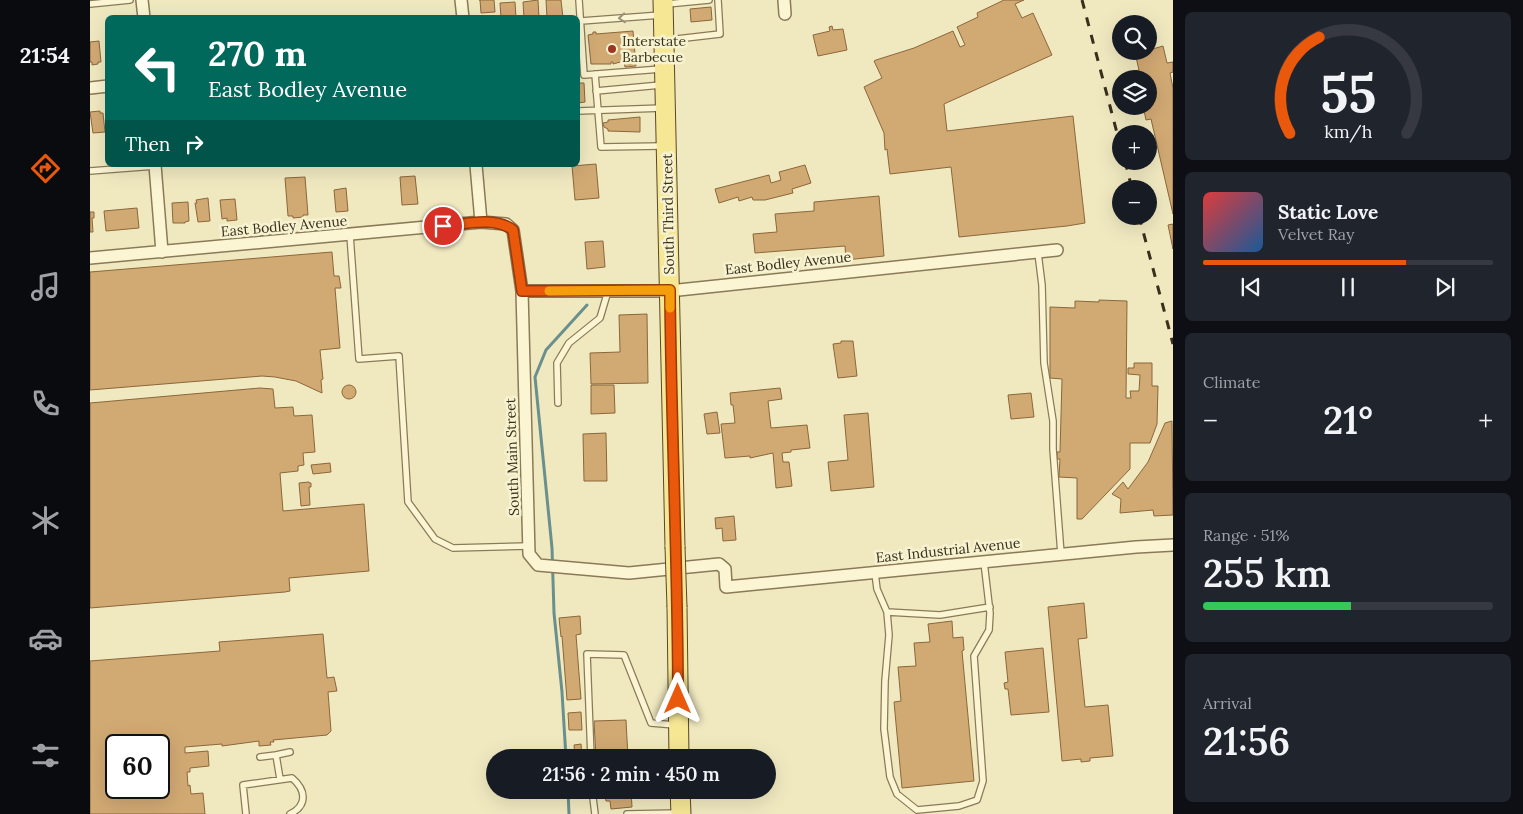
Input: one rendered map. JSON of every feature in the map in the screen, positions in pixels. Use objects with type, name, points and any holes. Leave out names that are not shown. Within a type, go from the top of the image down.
[{"type":"main road","name":"South Third Street","points":[[663,7],[663,76],[667,146],[675,547],[678,607],[679,749]]},
{"type":"main road","points":[[680,799],[681,813]]},
{"type":"street","points":[[142,0],[144,15]]},
{"type":"street","points":[[461,0],[463,15]]},
{"type":"street","points":[[784,0],[785,14]]},
{"type":"street","points":[[90,88],[105,86]]},
{"type":"street","points":[[155,167],[162,252]]},
{"type":"street","points":[[476,167],[481,222]]},
{"type":"street","name":"East Bodley Avenue","points":[[90,258],[481,222]]},
{"type":"street","name":"South Main Street","points":[[481,222],[506,224],[513,230],[522,291],[529,546]]},
{"type":"street","name":"East Bodley Avenue","points":[[522,291],[670,290],[1057,250]]},
{"type":"street","name":"East Industrial Avenue","points":[[529,546],[529,554],[538,565],[630,573],[719,564],[725,569],[726,587],[1061,554],[1173,545]]},
{"type":"lane","points":[[90,4],[130,0]]},
{"type":"lane","points":[[579,0],[581,75],[663,76]]},
{"type":"lane","points":[[581,21],[709,0]]},
{"type":"lane","points":[[663,40],[720,34],[718,0]]},
{"type":"lane","points":[[595,74],[601,147],[667,146]]},
{"type":"lane","points":[[596,91],[663,76]]},
{"type":"lane","points":[[580,111],[665,108]]},
{"type":"lane","points":[[90,171],[133,167]]},
{"type":"lane","points":[[350,235],[359,359],[400,356],[408,502],[435,539],[453,548],[529,546]]},
{"type":"lane","points":[[1038,253],[1042,285],[1044,364],[1053,421],[1052,449],[1061,554]]},
{"type":"lane","points":[[558,403],[557,363],[569,343],[600,318],[608,291]]},
{"type":"lane","points":[[875,572],[877,589],[887,612],[889,634],[884,729],[890,777],[897,794],[917,810],[959,806],[978,800],[983,781],[974,656],[989,630],[990,607],[984,562]]},
{"type":"lane","points":[[887,612],[940,615],[990,607]]},
{"type":"lane","points":[[591,749],[587,654],[624,655],[651,724],[678,726]]},
{"type":"lane","points":[[260,757],[290,752]]},
{"type":"lane","points":[[276,755],[280,779]]},
{"type":"lane","points":[[246,814],[242,784],[292,778],[298,783],[302,791],[303,802],[300,809],[290,814]]},
{"type":"lane","points":[[593,799],[595,814]]},
{"type":"lane","points":[[627,814],[681,813]]},
{"type":"building","points":[[480,0],[494,0],[495,12],[481,13]]},
{"type":"building","points":[[538,0],[539,15],[524,15],[523,2]]},
{"type":"building","points":[[546,0],[561,0],[563,15],[547,15]]},
{"type":"building","points":[[1004,0],[1024,0],[1015,4],[1022,18],[1033,13],[1052,55],[944,104],[947,131],[1073,116],[1085,223],[959,237],[951,167],[890,174],[884,133],[864,87],[882,78],[874,61],[876,60],[914,48],[953,31],[960,47],[965,45],[957,27],[978,17],[977,13]]},
{"type":"building","points":[[515,2],[516,15],[501,15],[500,3]]},
{"type":"building","points":[[711,7],[712,20],[691,22],[690,9]]},
{"type":"building","points":[[832,26],[833,30],[843,29],[847,50],[818,56],[813,35],[830,31],[829,27]]},
{"type":"building","points":[[633,31],[636,66],[625,67],[624,61],[613,64],[611,62],[611,64],[591,64],[588,35],[593,34],[593,32],[596,32],[596,34]]},
{"type":"building","points":[[99,41],[101,62],[92,65],[92,62],[90,62],[90,42]]},
{"type":"building","points":[[1163,46],[1167,63],[1173,62],[1173,72],[1170,73],[1173,88],[1173,214],[1157,145],[1157,125],[1152,125],[1151,119],[1146,120],[1145,115],[1157,115],[1157,70],[1139,70],[1137,60],[1157,60],[1157,48]]},
{"type":"building","points":[[580,83],[584,83],[585,102],[580,103]]},
{"type":"building","points":[[100,111],[100,113],[103,113],[105,132],[93,133],[90,112]]},
{"type":"building","points":[[640,117],[640,132],[608,131],[603,123],[608,122],[608,120]]},
{"type":"building","points":[[596,164],[599,198],[575,200],[572,167],[580,167],[580,165]]},
{"type":"building","points":[[805,165],[811,183],[792,189],[793,193],[765,200],[753,200],[752,197],[739,201],[738,197],[719,203],[715,189],[769,175],[771,183],[781,180],[779,172]]},
{"type":"building","points":[[415,176],[418,204],[402,205],[400,177]]},
{"type":"building","points":[[305,177],[308,215],[293,218],[293,216],[288,216],[285,178]]},
{"type":"building","points":[[346,188],[348,211],[336,212],[334,190]]},
{"type":"building","points":[[879,196],[884,256],[846,260],[845,246],[755,253],[753,234],[777,232],[775,214],[814,211],[814,202]]},
{"type":"building","points":[[208,198],[210,221],[198,222],[196,200]]},
{"type":"building","points":[[235,199],[237,220],[227,221],[227,218],[222,219],[220,200]]},
{"type":"building","points":[[188,202],[189,221],[173,223],[172,203]]},
{"type":"building","points":[[137,208],[139,228],[106,231],[104,211]]},
{"type":"building","points":[[90,212],[94,212],[94,218],[92,218],[93,232],[90,232]]},
{"type":"building","points":[[1173,224],[1173,249],[1168,225]]},
{"type":"building","points":[[603,241],[605,267],[587,269],[585,242]]},
{"type":"building","points":[[332,252],[334,276],[339,276],[341,288],[335,288],[340,348],[320,350],[323,379],[321,380],[322,393],[296,381],[262,376],[90,390],[90,272]]},
{"type":"building","points":[[1099,300],[1127,301],[1126,398],[1131,398],[1130,391],[1139,391],[1140,375],[1128,374],[1128,368],[1134,368],[1134,363],[1152,363],[1152,386],[1158,386],[1157,424],[1150,443],[1130,443],[1130,469],[1082,519],[1077,519],[1077,478],[1059,477],[1060,459],[1057,459],[1057,452],[1060,452],[1062,379],[1050,378],[1050,307],[1075,308],[1075,301],[1099,302]]},
{"type":"building","points":[[647,314],[648,383],[591,384],[590,353],[620,352],[619,315]]},
{"type":"building","points":[[841,341],[853,341],[857,376],[838,378],[833,344],[841,343]]},
{"type":"building","points":[[346,385],[352,385],[356,392],[352,399],[346,399],[342,395],[342,389]]},
{"type":"building","points":[[591,385],[614,385],[615,413],[591,414]]},
{"type":"building","points":[[260,388],[273,389],[275,408],[293,407],[294,416],[312,415],[315,452],[303,453],[304,465],[298,466],[298,471],[280,473],[283,511],[364,504],[369,571],[289,578],[290,591],[285,592],[90,608],[90,403]]},
{"type":"building","points":[[780,388],[782,399],[768,401],[771,428],[807,425],[810,448],[782,453],[783,462],[789,462],[792,486],[776,488],[773,453],[750,458],[750,456],[725,458],[721,424],[735,423],[730,393]]},
{"type":"building","points":[[1031,393],[1034,417],[1011,419],[1008,395]]},
{"type":"building","points":[[717,412],[720,433],[707,434],[704,414]]},
{"type":"building","points":[[868,413],[874,487],[831,491],[828,462],[848,460],[844,415]]},
{"type":"building","points":[[1172,421],[1173,515],[1154,516],[1153,510],[1120,513],[1121,499],[1112,494],[1123,482],[1128,489],[1148,462],[1165,423]]},
{"type":"building","points":[[606,433],[607,481],[584,481],[583,434]]},
{"type":"building","points":[[330,463],[331,472],[313,474],[311,465]]},
{"type":"building","points":[[299,483],[311,483],[311,487],[309,487],[310,505],[301,506]]},
{"type":"building","points":[[734,516],[736,540],[723,541],[722,528],[716,529],[715,518]]},
{"type":"building","points":[[1084,603],[1087,638],[1078,639],[1085,707],[1108,705],[1113,756],[1090,758],[1090,761],[1081,762],[1081,759],[1062,761],[1048,607]]},
{"type":"building","points":[[580,616],[581,634],[576,635],[581,699],[567,700],[559,618]]},
{"type":"building","points":[[952,621],[953,638],[963,637],[964,650],[962,651],[974,781],[902,788],[894,702],[901,701],[898,667],[916,666],[914,643],[930,642],[928,624]]},
{"type":"building","points":[[323,634],[327,678],[334,677],[337,691],[328,692],[331,731],[327,735],[273,740],[274,742],[270,742],[271,745],[259,746],[259,741],[222,746],[222,744],[185,747],[185,753],[208,751],[209,766],[190,768],[190,772],[187,772],[188,786],[190,785],[191,794],[203,793],[205,814],[90,814],[90,661],[220,651],[219,642]]},
{"type":"building","points":[[1043,648],[1049,712],[1011,715],[1008,689],[1005,689],[1004,683],[1008,682],[1005,652]]},
{"type":"building","points":[[581,712],[582,730],[569,730],[568,713]]},
{"type":"building","points":[[626,720],[628,749],[596,749],[594,721]]},
{"type":"building","points":[[581,744],[581,749],[574,749],[574,745]]},
{"type":"building","points":[[606,799],[632,799],[632,807],[611,809],[610,801],[606,801]]},
{"type":"waterway","points":[[565,749],[554,613],[552,548],[535,377],[546,350],[587,305]]},
{"type":"waterway","points":[[568,799],[569,814]]},
{"type":"railway","points":[[1082,0],[1115,125]]},
{"type":"railway","points":[[1127,170],[1130,180]]},
{"type":"railway","points":[[1141,225],[1173,344]]},
{"type":"slow traffic","points":[[549,291],[670,290],[670,308]]},
{"type":"place","name":"Interstate Barbecue","points":[[612,49]]},
{"type":"route","points":[[443,226],[481,222],[506,224],[513,230],[522,291],[670,290],[671,419],[678,607],[678,699]]}]
